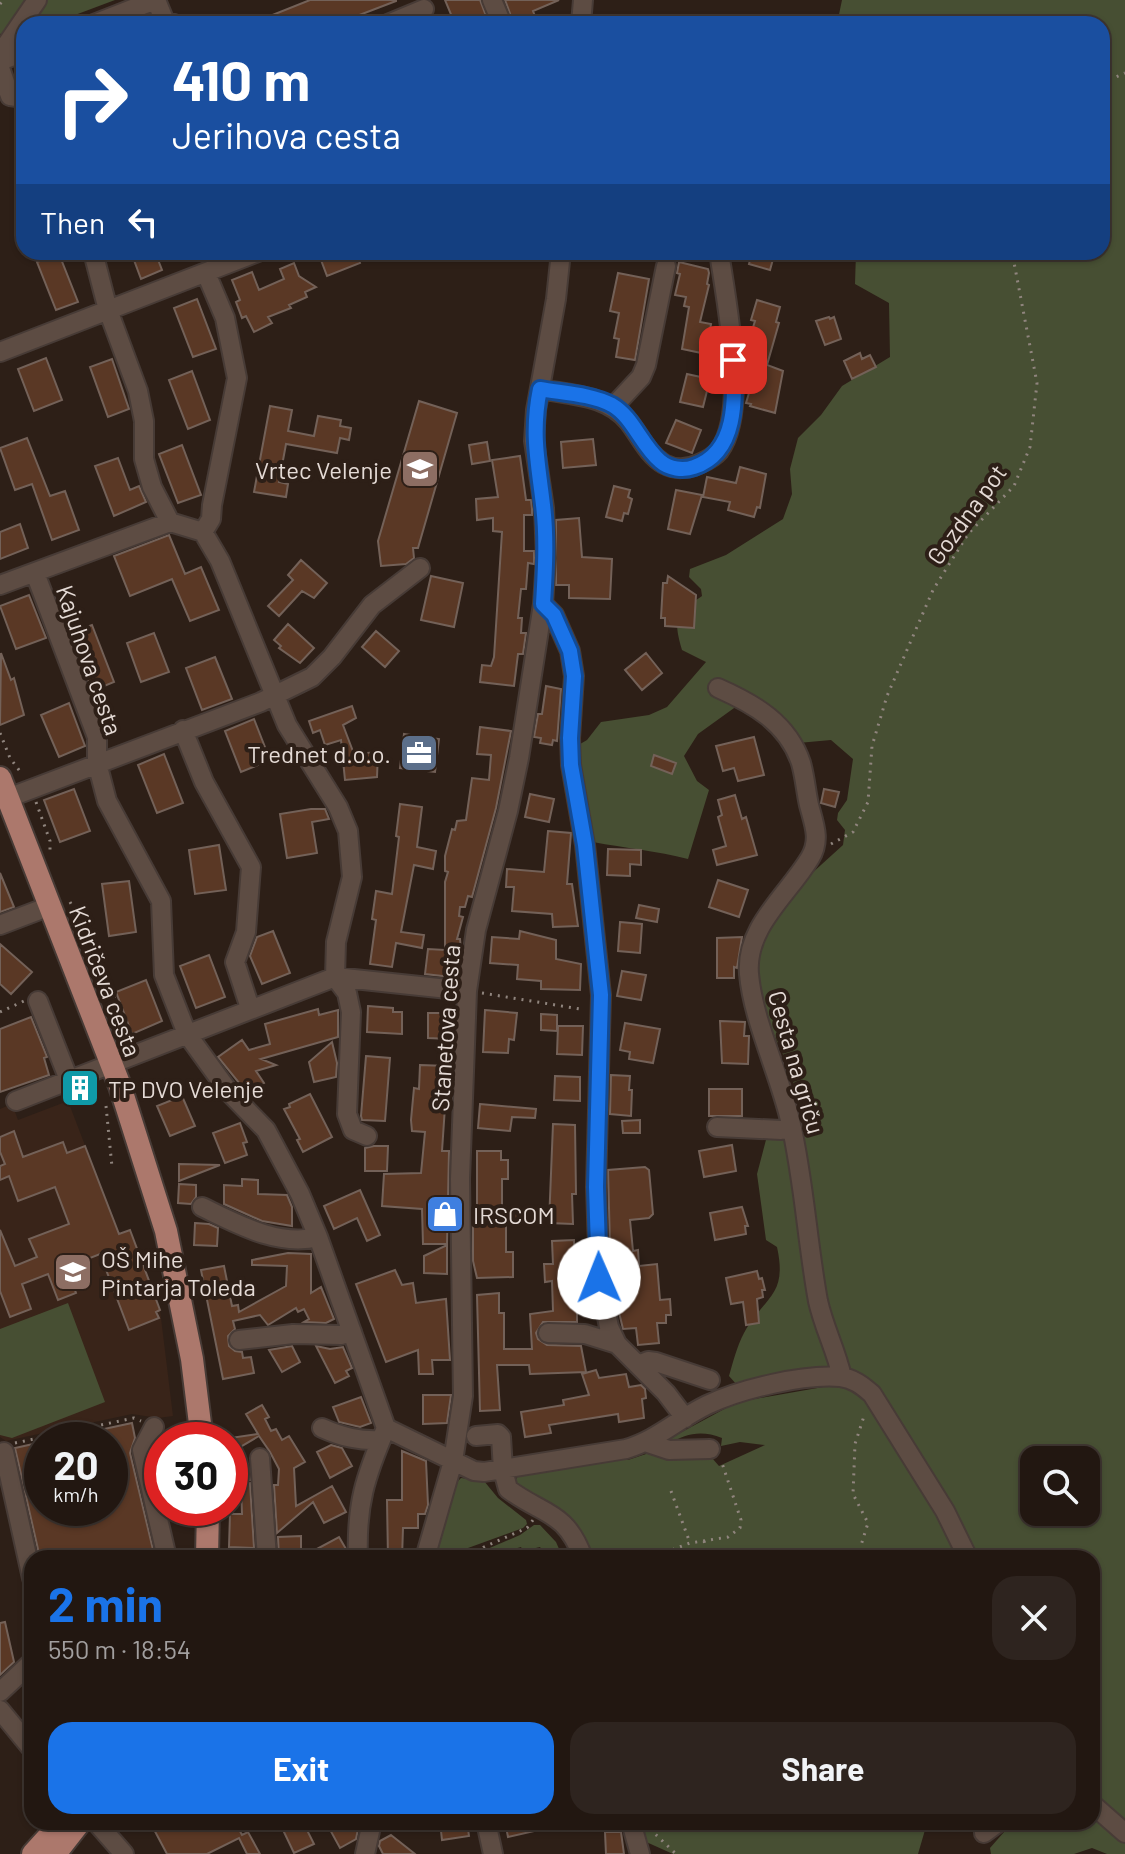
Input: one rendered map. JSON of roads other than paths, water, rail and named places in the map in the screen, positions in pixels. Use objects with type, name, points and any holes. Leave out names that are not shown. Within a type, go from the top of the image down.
[{"type":"main road","name":"Kidričeva cesta","points":[[4,788],[57,900],[166,1231],[192,1359],[200,1422]]},
{"type":"main road","points":[[207,1550],[208,1526]]},
{"type":"main road","points":[[33,1854],[55,1830]]},
{"type":"main road","points":[[55,1854],[74,1830]]},
{"type":"street","points":[[114,16],[155,0]]},
{"type":"street","points":[[407,16],[424,9]]},
{"type":"street","points":[[16,31],[7,44],[1,63],[10,96],[16,97]]},
{"type":"street","points":[[95,260],[108,310],[138,391],[144,421],[144,459],[152,487],[170,522]]},
{"type":"street","points":[[0,352],[238,260]]},
{"type":"street","name":"Stanetova cesta","points":[[427,1550],[453,1461],[463,1396],[460,1179],[467,991],[476,930],[511,798],[543,604],[544,508],[534,441],[536,410],[560,260]]},
{"type":"street","points":[[540,389],[614,406],[663,464],[691,468],[718,453],[726,438],[733,410],[734,383],[720,260]]},
{"type":"street","points":[[614,406],[641,377],[646,365],[666,266]]},
{"type":"street","points":[[203,532],[211,519],[237,378],[225,318],[206,273]]},
{"type":"street","points":[[0,585],[170,522],[203,532],[220,561],[287,725],[338,807],[348,831],[352,877],[336,942],[335,977],[347,993],[351,1012],[347,1114],[353,1130],[367,1136]]},
{"type":"street","points":[[97,763],[274,696],[312,677],[332,657],[372,605],[420,568]]},
{"type":"street","name":"Kajuhova cesta","points":[[35,573],[97,737],[97,763],[107,801],[161,901],[164,975],[187,1034],[229,1092],[266,1130],[275,1145],[318,1237],[352,1332],[383,1434]]},
{"type":"street","points":[[543,604],[554,615],[570,651],[574,676],[571,765],[585,845],[601,995],[596,1187],[599,1278],[609,1327],[617,1344],[666,1393],[685,1418]]},
{"type":"street","name":"Cesta na griču","points":[[718,688],[756,705],[795,749],[814,821],[817,839],[811,856],[766,916],[751,947],[749,970],[752,997],[792,1128],[818,1301],[824,1328],[837,1353],[842,1377]]},
{"type":"street","points":[[183,730],[204,782],[251,867],[246,932],[235,962],[250,1008]]},
{"type":"street","name":"Kajuhova cesta","points":[[4,788],[32,788],[97,763]]},
{"type":"street","points":[[0,925],[57,900]]},
{"type":"street","points":[[16,1101],[335,977],[467,991]]},
{"type":"street","points":[[38,1001],[69,1080]]},
{"type":"street","points":[[717,1127],[792,1128]]},
{"type":"street","points":[[202,1207],[240,1226],[277,1238],[318,1237]]},
{"type":"street","points":[[239,1340],[352,1332]]},
{"type":"street","points":[[548,1333],[585,1334],[617,1344]]},
{"type":"street","points":[[638,1365],[656,1362],[710,1380]]},
{"type":"street","points":[[322,1428],[364,1441],[383,1434],[474,1471],[503,1470],[597,1455],[648,1443],[706,1406],[741,1392],[768,1385],[842,1377],[859,1383],[872,1394],[945,1511],[964,1550]]},
{"type":"street","points":[[358,1550],[357,1521],[367,1471],[383,1434]]},
{"type":"street","points":[[476,1436],[498,1434],[501,1437],[503,1470],[508,1489],[548,1510],[567,1526],[579,1550]]},
{"type":"street","points":[[648,1443],[669,1450],[710,1449]]},
{"type":"street","points":[[4,1452],[26,1550]]},
{"type":"street","points":[[260,1458],[266,1550]]},
{"type":"street","points":[[160,1526],[165,1550]]},
{"type":"street","points":[[0,1692],[24,1670]]},
{"type":"street","points":[[0,1710],[24,1739]]},
{"type":"street","points":[[1100,1811],[1125,1833]]},
{"type":"street","points":[[103,1830],[124,1854]]},
{"type":"street","points":[[365,1854],[370,1830]]},
{"type":"street","points":[[488,1830],[493,1854]]},
{"type":"street","points":[[633,1830],[640,1854]]},
{"type":"place","name":"Vrtec Velenje","points":[[420,469]]},
{"type":"place","name":"Trednet d.o.o.","points":[[419,753]]},
{"type":"place","name":"TP DVO Velenje","points":[[80,1088]]},
{"type":"place","name":"IRSCOM","points":[[445,1214]]},
{"type":"place","name":"OŠ Mihe Pintarja Toleda","points":[[73,1272]]}]
